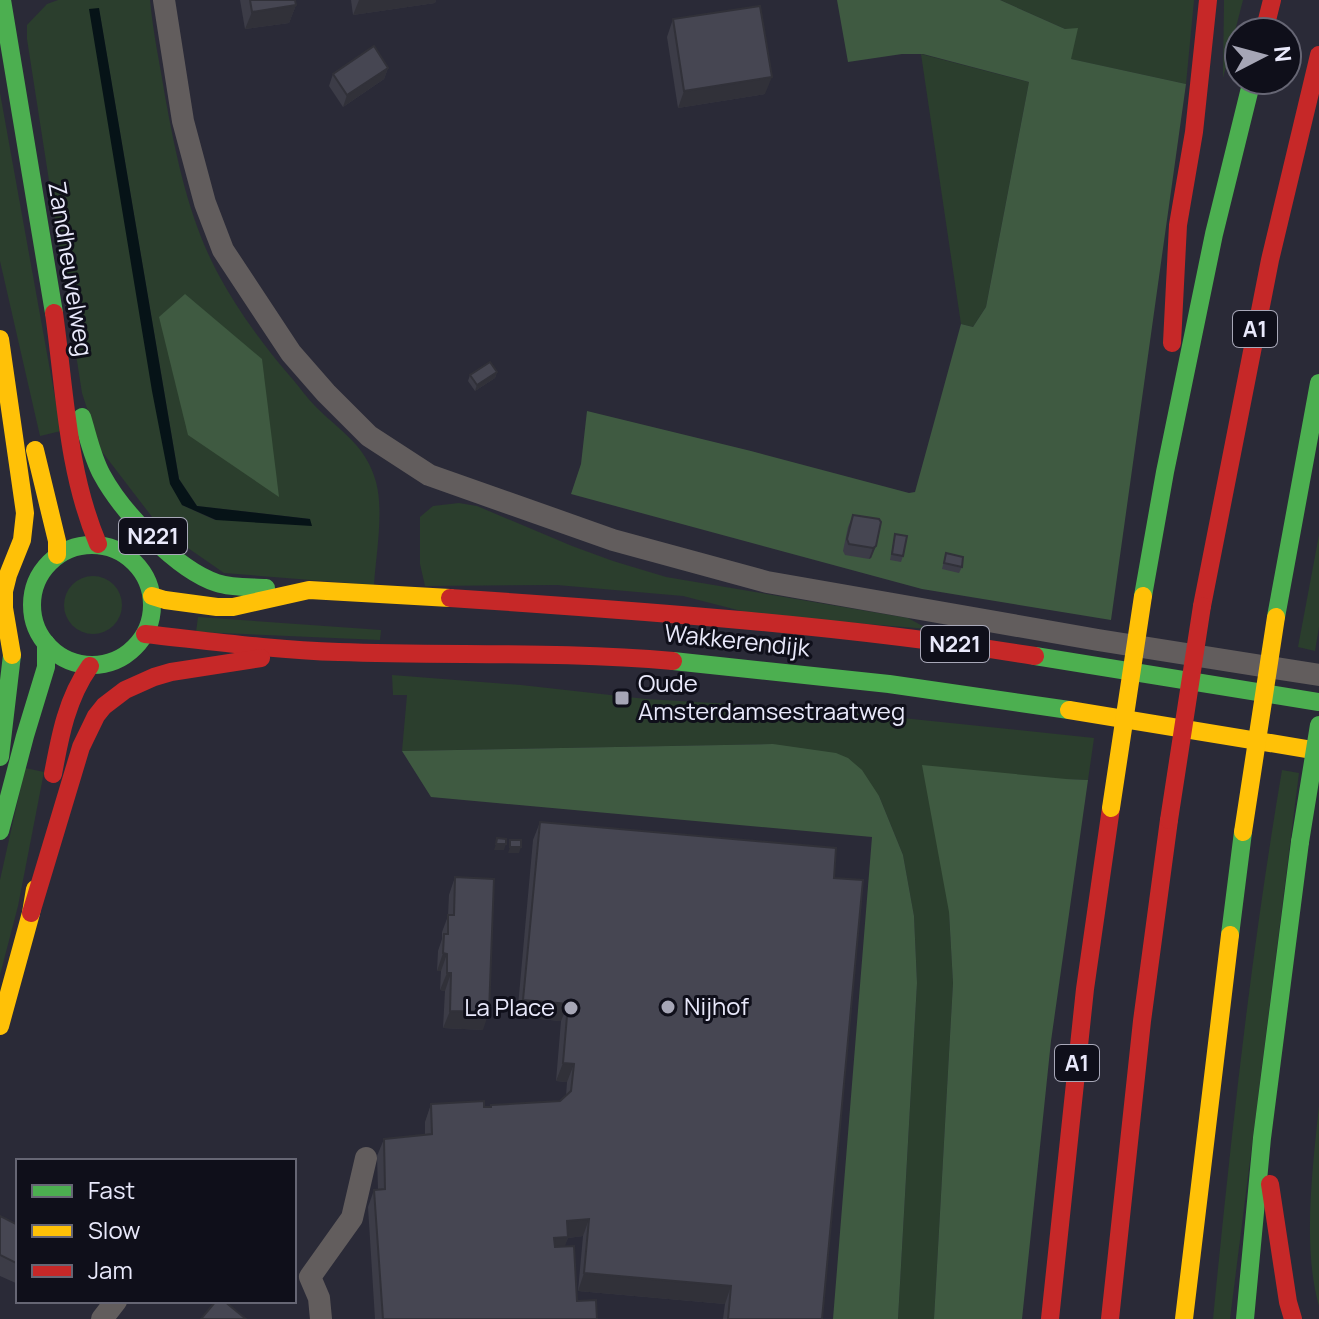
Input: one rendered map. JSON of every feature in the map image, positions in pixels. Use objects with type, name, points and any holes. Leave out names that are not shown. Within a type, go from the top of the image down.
[{"type":"main road","name":"Zandheuvelweg","points":[[2,0],[59,348],[73,463],[84,513],[98,544]]},
{"type":"main road","name":"A1","points":[[1165,472],[1178,225],[1194,132],[1208,0]]},
{"type":"main road","name":"A1","points":[[1110,1319],[1142,1021],[1202,606],[1248,362],[1319,55]]},
{"type":"main road","name":"A1","points":[[1050,1319],[1072,1097],[1143,596],[1214,234],[1248,96]]},
{"type":"main road","points":[[0,336],[42,474],[57,541],[57,555],[42,571],[33,591],[32,613],[46,643],[57,654],[90,666],[120,658],[134,648],[145,634],[152,616],[152,596]]},
{"type":"main road","points":[[0,336],[25,513],[20,548],[6,576],[3,594],[12,659],[0,757]]},
{"type":"main road","name":"N221","points":[[59,348],[102,474],[132,516],[177,559],[200,576],[235,586],[309,590]]},
{"type":"main road","points":[[1184,1319],[1243,832],[1276,617],[1319,383]]},
{"type":"main road","name":"N221","points":[[57,555],[76,546],[98,544],[111,547],[134,561],[143,571],[152,596]]},
{"type":"main road","name":"Wakkerendijk","points":[[152,596],[193,604],[233,607],[309,590],[589,607],[851,630],[1319,702]]},
{"type":"main road","name":"Wakkerendijk","points":[[145,634],[305,650],[610,656],[706,663],[1031,703],[1319,751]]},
{"type":"main road","points":[[0,831],[46,667],[46,643]]},
{"type":"main road","name":"N221","points":[[0,1026],[81,747],[104,706],[137,683],[171,672],[305,650]]},
{"type":"main road","name":"N221","points":[[31,913],[59,741],[70,705],[90,666]]},
{"type":"main road","points":[[1245,1319],[1262,1138],[1300,842],[1319,725]]},
{"type":"main road","points":[[1262,1138],[1293,1319]]},
{"type":"street","points":[[164,0],[183,121],[205,203],[223,250],[291,353],[326,393],[369,436],[429,475],[613,540],[767,582],[1083,638],[1319,675]]},
{"type":"street","points":[[321,1319],[319,1298],[302,1273],[352,1218],[366,1158]]},
{"type":"street","points":[[102,1319],[114,1303]]},
{"type":"green space","points":[[58,0],[150,0],[179,163],[190,207],[206,249],[241,311],[269,350],[312,403],[359,449],[372,469],[379,506],[374,585],[224,573],[162,530],[100,449],[82,393],[27,39],[27,25],[47,4]],"holes":[[[90,9],[99,9],[179,479],[197,506],[310,519],[215,520],[182,505]]]},
{"type":"green space","points":[[837,0],[1000,0],[1065,29],[1078,28],[1071,59],[1186,84],[1111,620],[922,589],[571,494],[581,464],[587,411],[909,493],[915,492],[961,324],[973,327],[986,307],[1029,82],[923,54],[848,62]]},
{"type":"green space","points":[[1000,0],[1194,0],[1186,84],[1070,59],[1065,29]]},
{"type":"green space","points":[[1224,0],[1243,0],[1239,16],[1224,16]]},
{"type":"green space","points":[[921,54],[1029,82],[986,307],[973,327],[961,324]]},
{"type":"green space","points":[[0,93],[61,431],[40,436],[0,261]]},
{"type":"green space","points":[[185,294],[262,359],[279,497],[188,435],[159,317]]},
{"type":"green space","points":[[459,503],[477,506],[572,546],[666,577],[908,618],[928,629],[757,615],[683,596],[557,585],[425,586],[420,564],[420,517],[433,506]]},
{"type":"green space","points":[[1319,535],[1319,627],[1315,651],[1298,647]]},
{"type":"green space","points":[[93,576],[113,585],[122,605],[113,625],[93,634],[73,625],[64,605],[73,585]]},
{"type":"green space","points":[[198,617],[381,630],[380,640],[196,632]]},
{"type":"green space","points":[[392,675],[646,699],[816,709],[1094,738],[1088,780],[1066,779],[949,912],[953,983],[934,1319],[898,1319],[917,983],[914,916],[903,855],[879,796],[773,744],[402,751],[407,695],[393,695]]},
{"type":"green space","points":[[773,744],[836,753],[848,758],[862,770],[879,796],[903,855],[914,916],[917,983],[898,1319],[833,1319],[872,837],[431,797],[402,751]]},
{"type":"green space","points":[[922,765],[1088,780],[1051,1041],[1022,1319],[934,1319],[953,983],[949,912]]},
{"type":"green space","points":[[25,768],[44,772],[18,906],[0,975],[0,880]]},
{"type":"green space","points":[[1282,770],[1299,773],[1230,1319],[1213,1319],[1243,1044]]},
{"type":"green space","points":[[1319,1105],[1319,1306],[1310,1233]]},
{"type":"shaded area","points":[[99,8],[179,479],[197,506],[310,519],[312,526],[216,520],[182,505],[170,484],[89,9]]},
{"type":"building","points":[[250,0],[295,0],[296,5],[252,12]]},
{"type":"building","points":[[760,6],[772,77],[684,91],[673,19]]},
{"type":"building","points":[[374,46],[388,68],[347,95],[333,74]]},
{"type":"building","points":[[490,362],[497,372],[477,385],[470,375]]},
{"type":"building","points":[[853,515],[879,519],[876,546],[849,544],[847,539]]},
{"type":"building","points":[[895,534],[907,536],[903,556],[892,554]]},
{"type":"building","points":[[946,553],[963,557],[962,567],[944,563]]},
{"type":"building","points":[[540,822],[836,848],[834,878],[863,880],[822,1319],[728,1319],[731,1286],[584,1273],[589,1219],[567,1221],[568,1237],[554,1238],[555,1247],[574,1246],[577,1301],[596,1300],[597,1319],[383,1319],[374,1190],[385,1189],[384,1139],[432,1134],[431,1104],[484,1101],[484,1107],[491,1107],[560,1101],[571,1091],[574,1064],[563,1063],[568,1004],[523,1000]]},
{"type":"building","points":[[497,838],[506,839],[506,844],[496,844]]},
{"type":"building","points":[[510,840],[521,840],[521,847],[510,847]]},
{"type":"building","points":[[455,877],[494,879],[489,1012],[450,1011],[451,973],[447,973],[447,954],[443,953],[444,934],[448,934],[448,915],[454,915]]},
{"type":"building","points":[[0,1216],[16,1224],[16,1263],[0,1255]]},
{"type":"building","points":[[214,1303],[226,1303],[246,1319],[201,1319]]},
{"type":"traffic: fast","points":[[2,0],[54,313]]},
{"type":"traffic: fast","points":[[1143,596],[1214,234],[1248,96]]},
{"type":"traffic: fast","points":[[1276,617],[1319,383]]},
{"type":"traffic: fast","points":[[82,417],[93,454],[111,490],[168,553],[217,583],[266,588]]},
{"type":"traffic: fast","points":[[92,545],[115,549],[135,562],[148,582],[152,605],[148,628],[135,648],[115,661],[92,665],[69,661],[49,648],[36,628],[32,605],[36,582],[49,562],[69,549],[92,545]]},
{"type":"traffic: fast","points":[[0,831],[46,667],[46,643]]},
{"type":"traffic: fast","points":[[0,757],[12,655]]},
{"type":"traffic: fast","points":[[1035,656],[1319,702]]},
{"type":"traffic: fast","points":[[673,661],[889,684],[1069,710]]},
{"type":"traffic: fast","points":[[1300,842],[1319,725]]},
{"type":"traffic: fast","points":[[1230,935],[1243,832]]},
{"type":"traffic: fast","points":[[1245,1319],[1262,1138],[1300,842]]},
{"type":"traffic: slow","points":[[0,339],[25,513],[22,540],[4,591],[12,655]]},
{"type":"traffic: slow","points":[[35,450],[57,541],[57,555]]},
{"type":"traffic: slow","points":[[152,596],[217,607],[233,607],[309,590],[450,598]]},
{"type":"traffic: slow","points":[[1111,808],[1143,596]]},
{"type":"traffic: slow","points":[[1243,832],[1276,617]]},
{"type":"traffic: slow","points":[[1069,710],[1319,751]]},
{"type":"traffic: slow","points":[[0,1026],[35,889]]},
{"type":"traffic: slow","points":[[1184,1319],[1230,935]]},
{"type":"traffic: jam","points":[[1172,343],[1178,225],[1194,132],[1208,0]]},
{"type":"traffic: jam","points":[[1268,16],[1272,0]]},
{"type":"traffic: jam","points":[[1202,606],[1270,260],[1319,55]]},
{"type":"traffic: jam","points":[[54,313],[73,459],[98,544]]},
{"type":"traffic: jam","points":[[450,598],[816,627],[1035,656]]},
{"type":"traffic: jam","points":[[1169,820],[1202,606]]},
{"type":"traffic: jam","points":[[145,634],[315,651],[589,656],[673,661]]},
{"type":"traffic: jam","points":[[31,913],[81,747],[104,706],[125,690],[154,677],[261,658]]},
{"type":"traffic: jam","points":[[53,774],[70,704],[90,666]]},
{"type":"traffic: jam","points":[[1050,1319],[1085,989],[1111,808]]},
{"type":"traffic: jam","points":[[1110,1319],[1142,1021],[1169,820]]},
{"type":"traffic: jam","points":[[1270,1184],[1293,1319]]},
{"type":"place","name":"Oude Amsterdamsestraatweg","points":[[622,698]]},
{"type":"place","name":"Nijhof","points":[[668,1007]]},
{"type":"place","name":"La Place","points":[[571,1008]]}]
